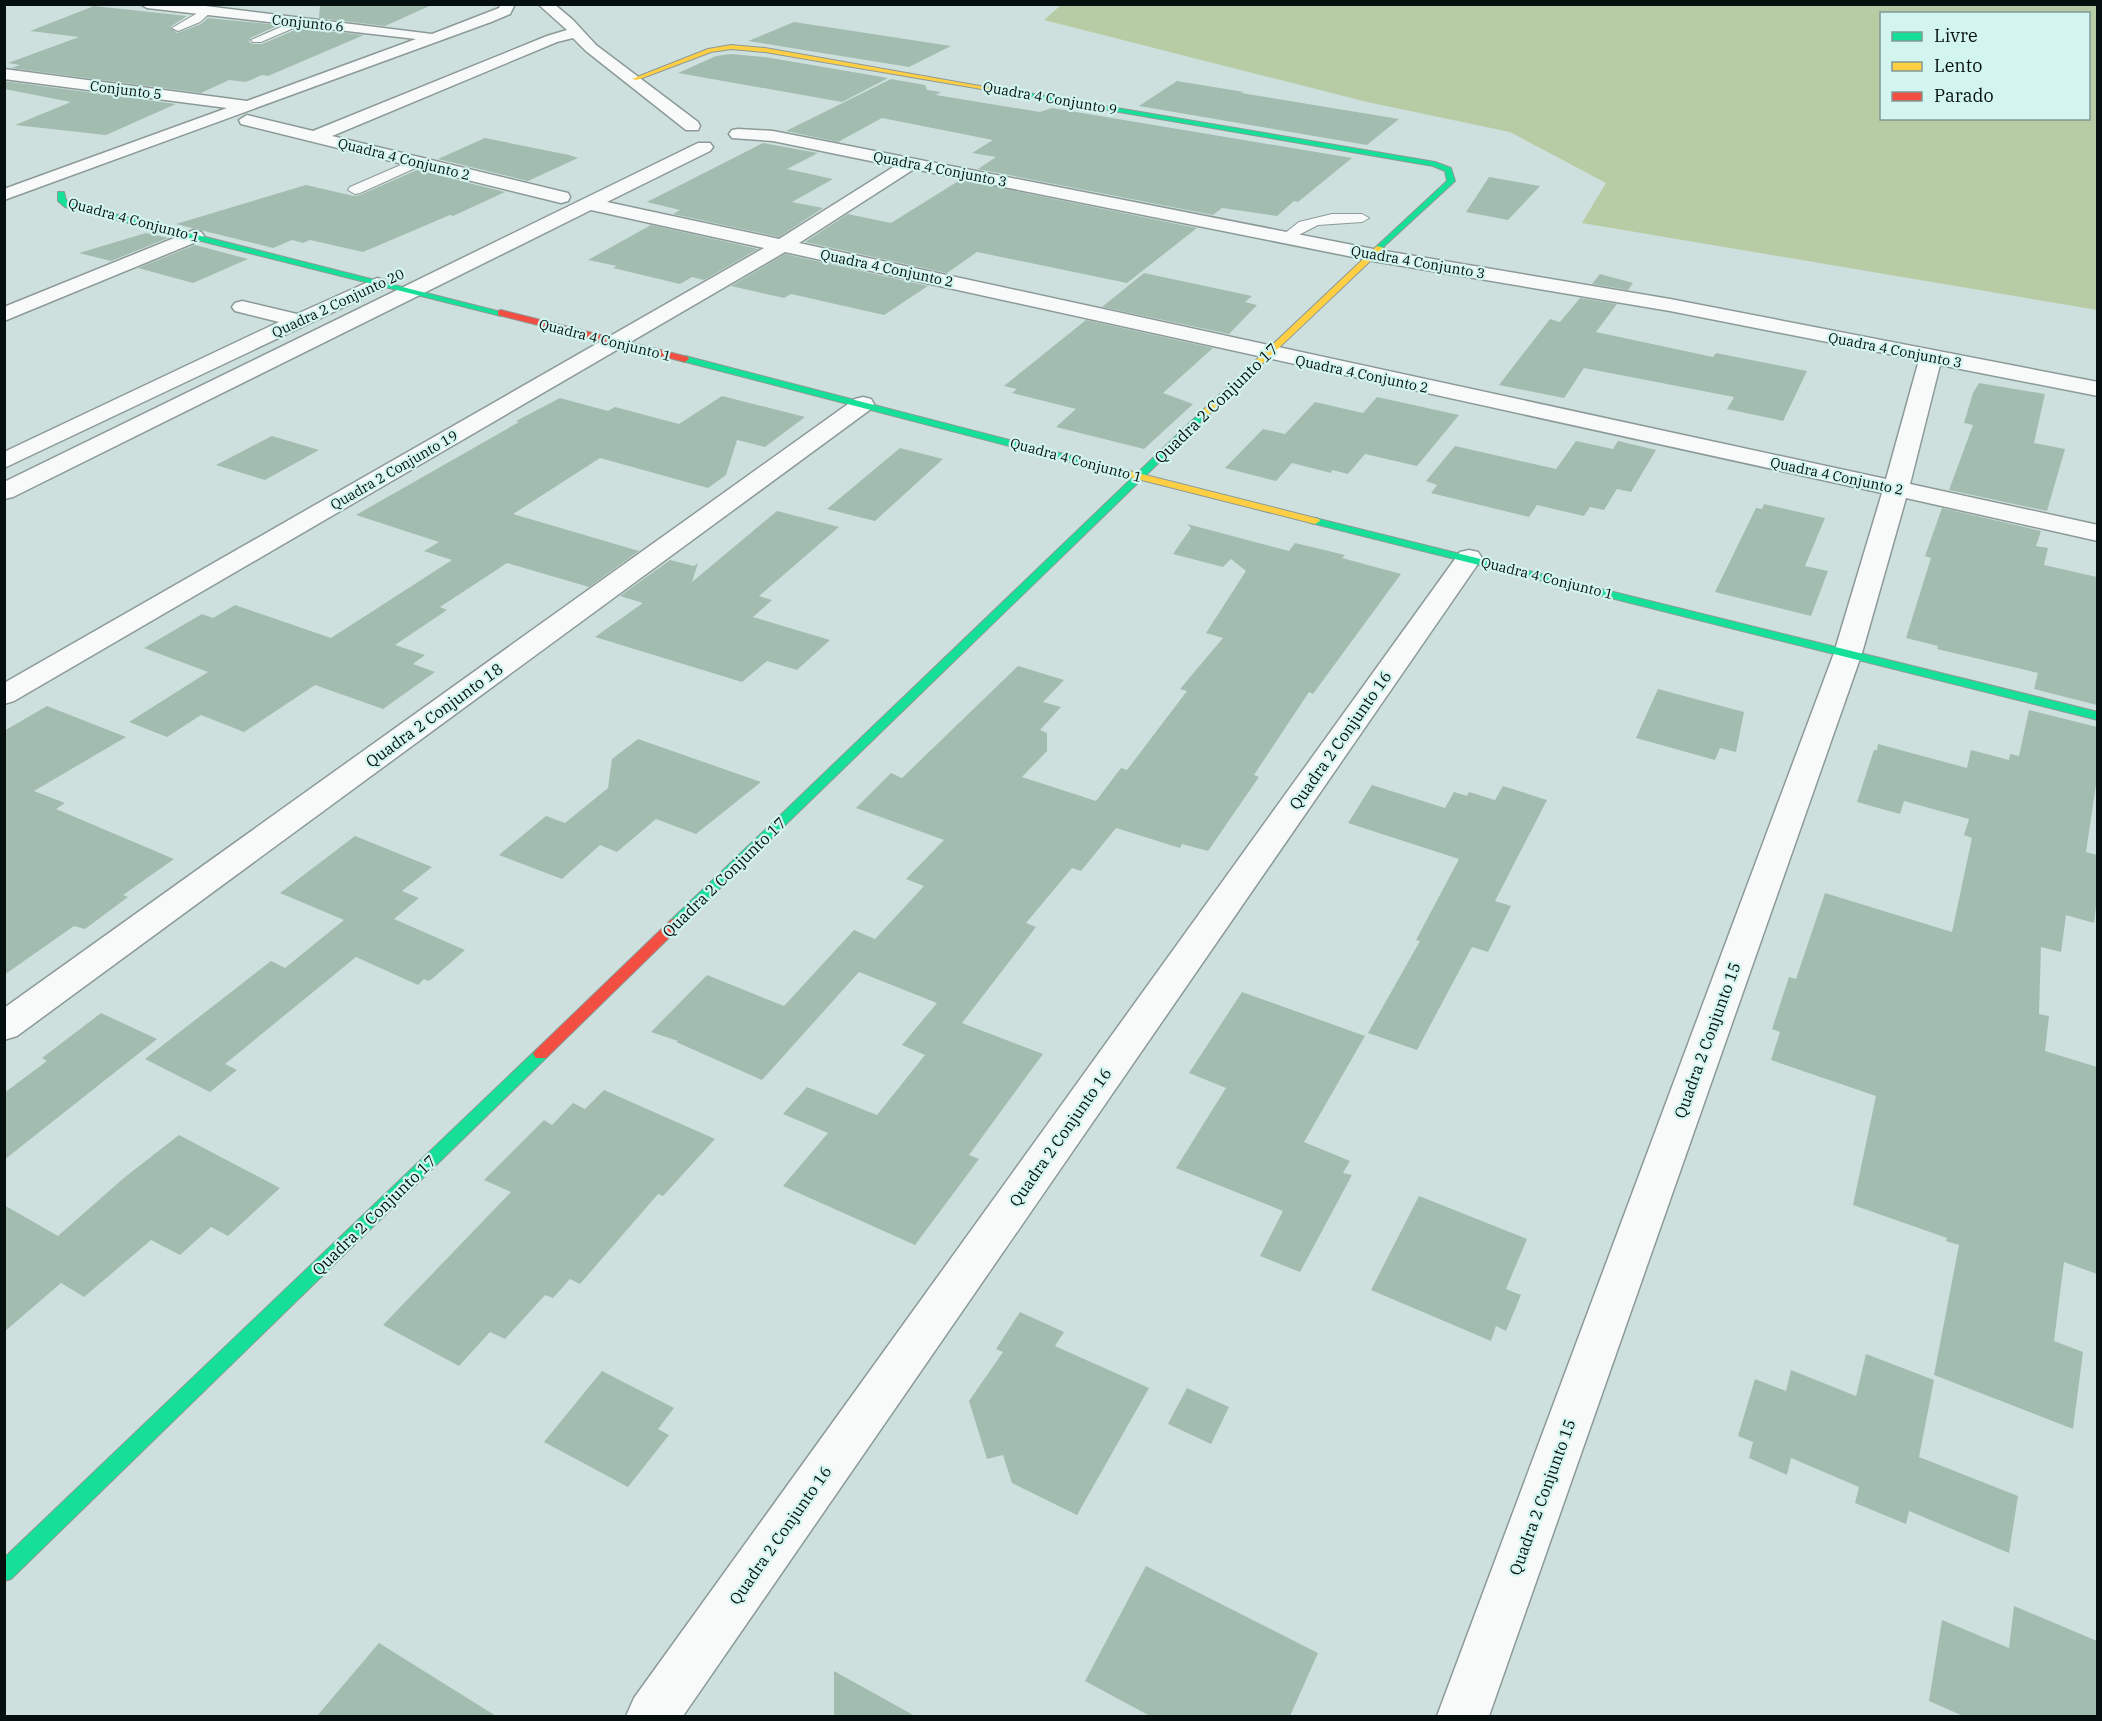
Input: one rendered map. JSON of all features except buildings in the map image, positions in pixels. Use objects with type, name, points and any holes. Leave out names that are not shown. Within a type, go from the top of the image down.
[{"type":"street","name":"Conjunto 6","points":[[147,4],[434,37]]},
{"type":"street","points":[[9,190],[247,113],[434,37],[486,19],[505,11],[508,4]]},
{"type":"street","points":[[544,4],[577,32],[591,48],[692,126]]},
{"type":"street","points":[[314,137],[552,39],[577,32]]},
{"type":"street","name":"Quadra 4 Conjunto 9","points":[[635,80],[710,50],[731,47],[765,50],[1434,164],[1448,170],[1451,181],[1447,187]]},
{"type":"street","name":"Conjunto 5","points":[[4,74],[247,113]]},
{"type":"street","name":"Quadra 4 Conjunto 2","points":[[247,113],[314,137],[561,197]]},
{"type":"street","name":"Quadra 4 Conjunto 3","points":[[704,147],[675,137],[692,126],[724,128],[773,136],[1373,255],[1670,305],[2097,389]]},
{"type":"street","points":[[4,492],[704,147],[725,144],[737,137],[724,128]]},
{"type":"street","points":[[475,238],[650,151]]},
{"type":"street","name":"Quadra 2 Conjunto 19","points":[[4,695],[783,245],[910,164]]},
{"type":"street","name":"Quadra 2 Conjunto 17","points":[[4,1572],[1267,353],[1447,187]]},
{"type":"street","name":"Quadra 4 Conjunto 1","points":[[61,194],[62,201],[68,205],[863,404],[1139,477],[2097,716]]},
{"type":"street","name":"Quadra 4 Conjunto 2","points":[[591,204],[2097,533]]},
{"type":"street","points":[[4,315],[194,236]]},
{"type":"street","name":"Quadra 2 Conjunto 20","points":[[4,461],[411,268]]},
{"type":"street","points":[[242,307],[299,321]]},
{"type":"street","name":"Quadra 2 Conjunto 15","points":[[1463,1716],[1848,653],[1896,489],[1931,357]]},
{"type":"street","name":"Quadra 2 Conjunto 18","points":[[4,1027],[863,404]]},
{"type":"street","name":"Quadra 2 Conjunto 16","points":[[652,1716],[1469,558]]},
{"type":"lane","points":[[178,28],[196,20],[206,11]]},
{"type":"lane","points":[[257,40],[299,22]]},
{"type":"lane","points":[[355,190],[417,162]]},
{"type":"lane","points":[[1287,237],[1296,228],[1310,221],[1327,218],[1362,218]]},
{"type":"green space","points":[[1061,5],[2097,5],[2097,310],[1582,223],[1606,183],[1510,132],[1367,102],[1044,20]]},
{"type":"traffic: fast","points":[[1028,95],[1435,164],[1448,170],[1451,181],[1380,248]]},
{"type":"traffic: fast","points":[[61,194],[62,201],[68,205],[501,313]]},
{"type":"traffic: fast","points":[[685,359],[1106,468]]},
{"type":"traffic: fast","points":[[676,923],[1204,414]]},
{"type":"traffic: fast","points":[[1315,521],[2098,716]]},
{"type":"traffic: fast","points":[[4,1572],[541,1054]]},
{"type":"traffic: slow","points":[[635,79],[710,50],[731,47],[765,50],[1028,95]]},
{"type":"traffic: slow","points":[[1204,414],[1380,248]]},
{"type":"traffic: slow","points":[[1106,468],[1315,521]]},
{"type":"traffic: jam","points":[[501,313],[685,359]]},
{"type":"traffic: jam","points":[[541,1054],[676,923]]}]
